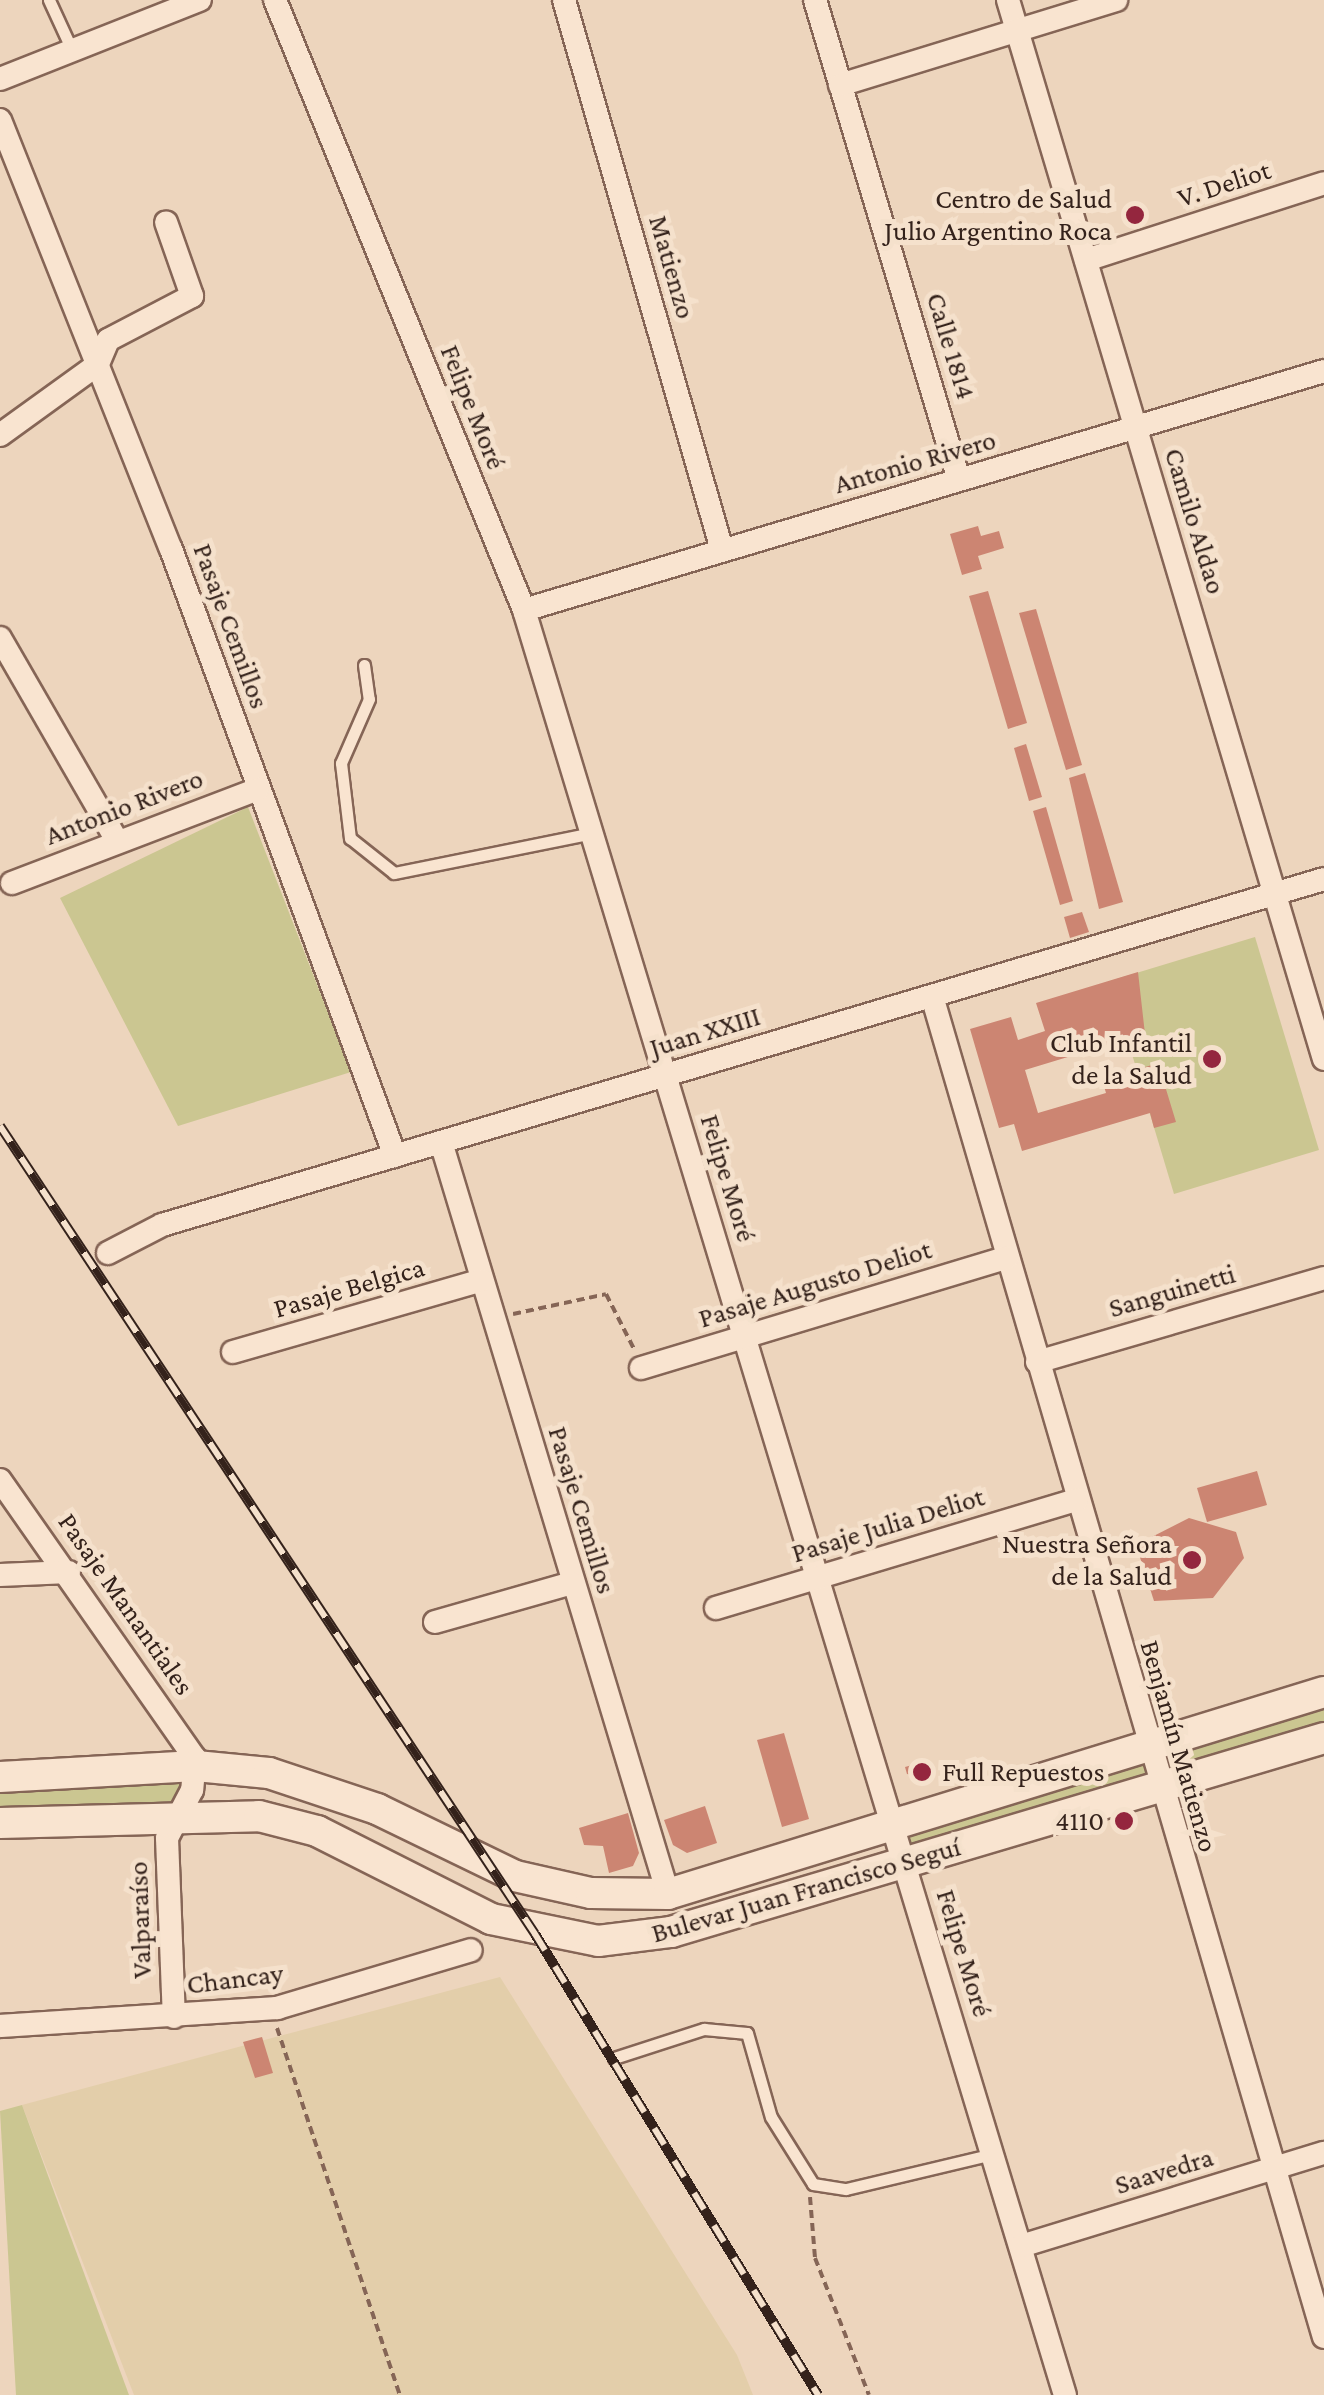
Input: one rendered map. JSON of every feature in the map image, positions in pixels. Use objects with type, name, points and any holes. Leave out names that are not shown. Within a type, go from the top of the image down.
[{"type":"main road","name":"Bulevar Juan Francisco Seguí","points":[[0,1777],[196,1766],[306,1782],[534,1882],[668,1894],[1324,1692]]},
{"type":"main road","name":"Bulevar Juan Francisco Seguí","points":[[0,1823],[178,1814],[259,1816],[317,1831],[491,1919],[562,1939],[670,1932],[1324,1738]]},
{"type":"street","points":[[0,78],[200,0]]},
{"type":"street","name":"Felipe Moré","points":[[275,0],[524,610],[1065,2395]]},
{"type":"street","name":"Matienzo","points":[[564,0],[722,550]]},
{"type":"street","name":"Calle 1814","points":[[815,0],[960,480]]},
{"type":"street","name":"Camilo Aldao","points":[[1008,0],[1324,1059]]},
{"type":"street","points":[[840,85],[1116,0]]},
{"type":"street","name":"Pasaje Cemillos","points":[[0,120],[98,364],[395,1156]]},
{"type":"street","name":"V. Deliot","points":[[1086,260],[1324,183]]},
{"type":"street","points":[[0,435],[98,364],[108,340],[192,296],[166,222]]},
{"type":"street","name":"Antonio Rivero","points":[[524,610],[1324,371]]},
{"type":"street","points":[[0,638],[116,839]]},
{"type":"street","name":"Antonio Rivero","points":[[12,883],[116,839],[258,789]]},
{"type":"street","name":"Juan XXIII","points":[[108,1253],[162,1225],[1324,879]]},
{"type":"street","name":"Benjamín Matienzo","points":[[932,996],[1159,1788],[1324,2337]]},
{"type":"street","name":"Pasaje Cemillos","points":[[441,1142],[668,1894]]},
{"type":"street","name":"Pasaje Augusto Deliot","points":[[641,1368],[1008,1257]]},
{"type":"street","name":"Sanguinetti","points":[[1037,1362],[1324,1278]]},
{"type":"street","name":"Pasaje Belgica","points":[[233,1352],[482,1280]]},
{"type":"street","name":"Pasaje Manantiales","points":[[0,1480],[69,1572],[196,1766]]},
{"type":"street","name":"Pasaje Julia Deliot","points":[[716,1608],[1077,1500]]},
{"type":"street","points":[[0,1576],[69,1572]]},
{"type":"street","points":[[435,1622],[572,1582]]},
{"type":"street","name":"Valparaíso","points":[[174,2017],[168,1838],[196,1766]]},
{"type":"street","name":"Chancay","points":[[0,2026],[277,2008],[470,1950]]},
{"type":"street","name":"Saavedra","points":[[1020,2246],[1324,2153]]},
{"type":"lane","points":[[49,0],[72,50]]},
{"type":"lane","points":[[364,665],[369,698],[341,763],[350,838],[394,874],[592,833]]},
{"type":"lane","points":[[614,2058],[704,2029],[748,2033],[771,2117],[812,2184],[846,2190],[993,2154]]},
{"type":"path","points":[[494,1319],[606,1294],[641,1368]]},
{"type":"path","points":[[277,2008],[282,2050],[400,2395]]},
{"type":"path","points":[[812,2184],[805,2219],[816,2258],[870,2395]]},
{"type":"shaded area","points":[[248,807],[351,1072],[178,1126],[60,898]]},
{"type":"shaded area","name":"Club Infantil de la Salud","points":[[1255,937],[1319,1150],[1174,1194],[1110,981]]},
{"type":"shaded area","points":[[1324,1692],[1324,1738],[906,1863],[894,1825]]},
{"type":"shaded area","points":[[196,1766],[178,1813],[0,1823],[0,1777]]},
{"type":"shaded area","points":[[500,1977],[737,2355],[753,2395],[134,2395],[22,2105]]},
{"type":"shaded area","points":[[22,2105],[129,2395],[16,2395],[0,2111]]},
{"type":"building","points":[[978,526],[981,536],[999,531],[1004,548],[978,556],[982,569],[962,575],[950,534]]},
{"type":"building","points":[[988,591],[1027,723],[1008,729],[969,596]]},
{"type":"building","points":[[1036,609],[1082,765],[1066,770],[1019,613]]},
{"type":"building","points":[[1026,744],[1042,797],[1029,801],[1014,748]]},
{"type":"building","points":[[1085,773],[1123,902],[1099,909],[1069,778]]},
{"type":"building","points":[[1046,807],[1073,901],[1060,905],[1033,811]]},
{"type":"building","points":[[1082,912],[1089,932],[1070,938],[1064,917]]},
{"type":"building","points":[[1138,972],[1146,1043],[1130,1048],[1127,1039],[1025,1070],[1038,1113],[1106,1093],[1103,1083],[1140,1081],[1136,1070],[1158,1063],[1176,1122],[1154,1128],[1150,1113],[1022,1151],[1014,1124],[999,1128],[970,1029],[1011,1017],[1018,1040],[1045,1031],[1036,1003]]},
{"type":"building","points":[[1257,1471],[1267,1505],[1207,1522],[1197,1488]]},
{"type":"building","name":"Nuestra Señora de la Salud","points":[[1189,1518],[1236,1532],[1244,1558],[1213,1598],[1154,1601],[1136,1545]]},
{"type":"building","points":[[784,1733],[809,1819],[782,1827],[757,1740]]},
{"type":"building","points":[[927,1761],[933,1779],[907,1774],[905,1767]]},
{"type":"building","points":[[705,1806],[717,1843],[687,1853],[673,1845],[664,1820]]},
{"type":"building","points":[[628,1813],[639,1853],[633,1866],[609,1873],[603,1846],[584,1845],[579,1828]]},
{"type":"building","points":[[262,2037],[273,2073],[255,2078],[243,2042]]},
{"type":"railway","points":[[0,1126],[535,1934],[818,2395]]},
{"type":"place","name":"Centro de Salud Julio Argentino Roca","points":[[1135,215]]},
{"type":"place","name":"Club Infantil de la Salud","points":[[1212,1059]]},
{"type":"place","name":"Nuestra Señora de la Salud","points":[[1192,1560]]},
{"type":"place","name":"Full Repuestos","points":[[922,1772]]},
{"type":"place","name":"4110","points":[[1124,1821]]}]
